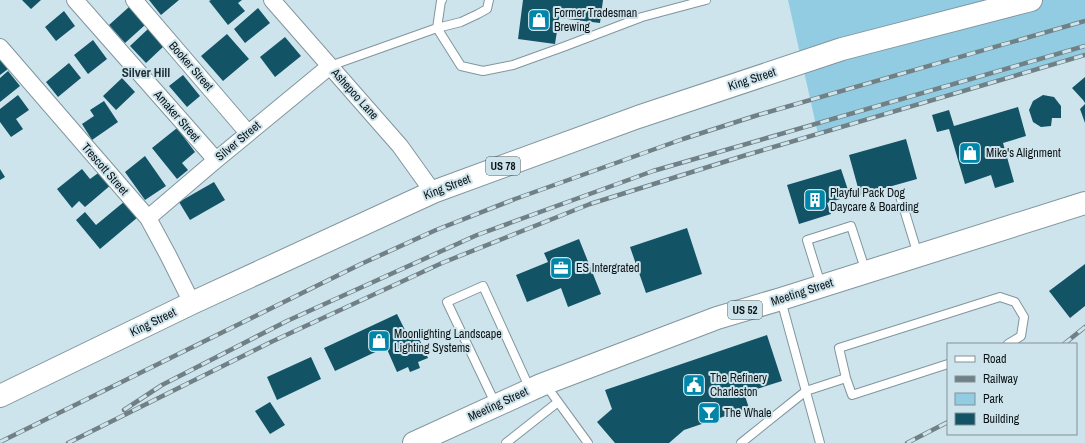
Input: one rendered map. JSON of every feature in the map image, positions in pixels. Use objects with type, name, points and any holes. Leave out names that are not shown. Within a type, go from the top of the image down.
[{"type":"main road","name":"King Street","points":[[0,396],[192,303],[433,192],[638,117],[842,49],[1031,0]]},
{"type":"main road","name":"Meeting Street","points":[[414,443],[538,386],[717,318],[1085,203]]},
{"type":"street","name":"Amaker Street","points":[[76,0],[216,160]]},
{"type":"street","name":"Booker Street","points":[[134,0],[248,132]]},
{"type":"street","name":"Ashepoo Lane","points":[[272,0],[400,146],[433,192]]},
{"type":"street","name":"Trescott Street","points":[[0,47],[148,218],[192,303]]},
{"type":"street","name":"Silver Street","points":[[148,218],[248,132],[330,66]]},
{"type":"lane","points":[[442,0],[437,28],[462,66],[483,70],[513,65],[563,48],[642,17],[706,0]]},
{"type":"lane","points":[[330,66],[437,28],[461,22],[487,9],[489,0]]},
{"type":"lane","points":[[900,196],[918,256]]},
{"type":"lane","points":[[821,286],[807,240],[851,226],[866,272]]},
{"type":"lane","points":[[496,405],[447,302],[483,286],[538,386],[558,402],[588,443]]},
{"type":"lane","points":[[947,364],[852,395],[846,378],[839,348],[1000,297],[1015,302],[1024,317],[1021,336],[1010,343]]},
{"type":"lane","points":[[781,299],[820,443]]},
{"type":"lane","points":[[741,443],[806,391],[846,378]]},
{"type":"lane","points":[[506,443],[558,402]]},
{"type":"green space","points":[[788,0],[1085,0],[1085,55],[818,134]]},
{"type":"building","points":[[22,0],[41,0],[31,9]]},
{"type":"building","points":[[149,0],[179,0],[161,15]]},
{"type":"building","points":[[242,0],[238,3],[245,11],[228,25],[209,1]]},
{"type":"building","name":"Former Tradesman Brewing","points":[[523,0],[603,0],[600,23],[559,18],[555,44],[518,39]]},
{"type":"building","points":[[129,7],[145,25],[125,43],[109,25]]},
{"type":"building","points":[[258,8],[270,23],[245,43],[234,29]]},
{"type":"building","points":[[64,11],[75,26],[56,41],[45,27]]},
{"type":"building","points":[[148,29],[164,46],[146,63],[130,46]]},
{"type":"building","points":[[227,34],[249,59],[223,81],[201,56]]},
{"type":"building","points":[[285,37],[301,56],[275,77],[260,57]]},
{"type":"building","points":[[93,40],[107,59],[88,74],[74,55]]},
{"type":"building","points":[[0,57],[8,69],[0,75]]},
{"type":"building","points":[[69,63],[81,78],[58,97],[46,82]]},
{"type":"building","points":[[8,71],[20,86],[0,102],[0,78]]},
{"type":"building","points":[[183,75],[200,96],[187,107],[169,86]]},
{"type":"building","points":[[1085,77],[1085,103],[1072,88]]},
{"type":"building","points":[[122,78],[135,92],[116,110],[103,96]]},
{"type":"building","points":[[18,95],[29,110],[16,119],[23,129],[11,137],[0,122],[0,109]]},
{"type":"building","points":[[1043,95],[1054,97],[1061,106],[1061,118],[1052,118],[1051,126],[1041,127],[1033,122],[1029,110],[1033,101]]},
{"type":"building","points":[[104,101],[118,122],[92,140],[82,124],[94,116],[90,110]]},
{"type":"building","points":[[1085,104],[1085,123],[1080,109]]},
{"type":"building","points":[[1018,107],[1026,136],[1003,143],[1014,182],[995,188],[991,175],[965,184],[949,129],[937,132],[932,115],[949,110],[954,126]]},
{"type":"building","points":[[177,128],[195,152],[182,163],[188,170],[177,179],[152,148]]},
{"type":"building","points":[[906,139],[917,179],[860,195],[849,155]]},
{"type":"building","points":[[145,156],[166,186],[145,200],[125,172]]},
{"type":"building","points":[[0,169],[5,177],[0,180]]},
{"type":"building","points":[[82,169],[90,179],[101,171],[112,184],[85,207],[79,201],[72,208],[57,189]]},
{"type":"building","name":"Playful Pack Dog Daycare & Boarding","points":[[841,169],[850,196],[827,203],[831,214],[799,224],[787,185]]},
{"type":"building","points":[[214,182],[225,200],[190,220],[179,202]]},
{"type":"building","points":[[125,201],[138,217],[100,249],[76,220],[85,212],[96,225]]},
{"type":"building","points":[[687,228],[702,274],[646,293],[630,247]]},
{"type":"building","name":"ES Intergrated","points":[[579,239],[601,294],[568,307],[561,288],[527,302],[516,275],[548,262],[544,253]]},
{"type":"building","points":[[1085,264],[1085,306],[1070,318],[1049,291]]},
{"type":"building","name":"Moonlighting Landscape Lighting Systems","points":[[397,314],[407,334],[415,330],[428,358],[418,362],[420,368],[410,372],[408,367],[397,372],[386,347],[335,371],[324,348]]},
{"type":"building","name":"The Refinery Charleston","points":[[767,335],[782,381],[744,393],[749,408],[684,430],[669,443],[615,443],[597,422],[612,409],[605,390]]},
{"type":"building","points":[[311,357],[321,379],[277,400],[267,377]]},
{"type":"building","points":[[270,402],[285,425],[270,434],[255,411]]},
{"type":"railway","points":[[0,442],[361,264],[436,230],[515,199],[683,139],[758,115],[1085,21]]},
{"type":"railway","points":[[124,410],[162,385],[287,321],[477,235],[653,171],[1085,46]]},
{"type":"railway","points":[[68,443],[271,342],[442,263],[590,204],[743,156],[1085,55]]},
{"type":"railway","points":[[1065,343],[1085,327]]},
{"type":"railway","points":[[907,443],[947,423]]},
{"type":"place","name":"Former Tradesman Brewing","points":[[539,20]]},
{"type":"place","name":"Mike's Alignment","points":[[970,153]]},
{"type":"place","name":"Playful Pack Dog Daycare & Boarding","points":[[815,200]]},
{"type":"place","name":"ES Intergrated","points":[[561,268]]},
{"type":"place","name":"Moonlighting Landscape Lighting Systems","points":[[379,341]]},
{"type":"place","name":"The Refinery Charleston","points":[[694,385]]},
{"type":"place","name":"The Whale","points":[[709,413]]},
{"type":"district","name":"Silver Hill","points":[[146,72]]}]
